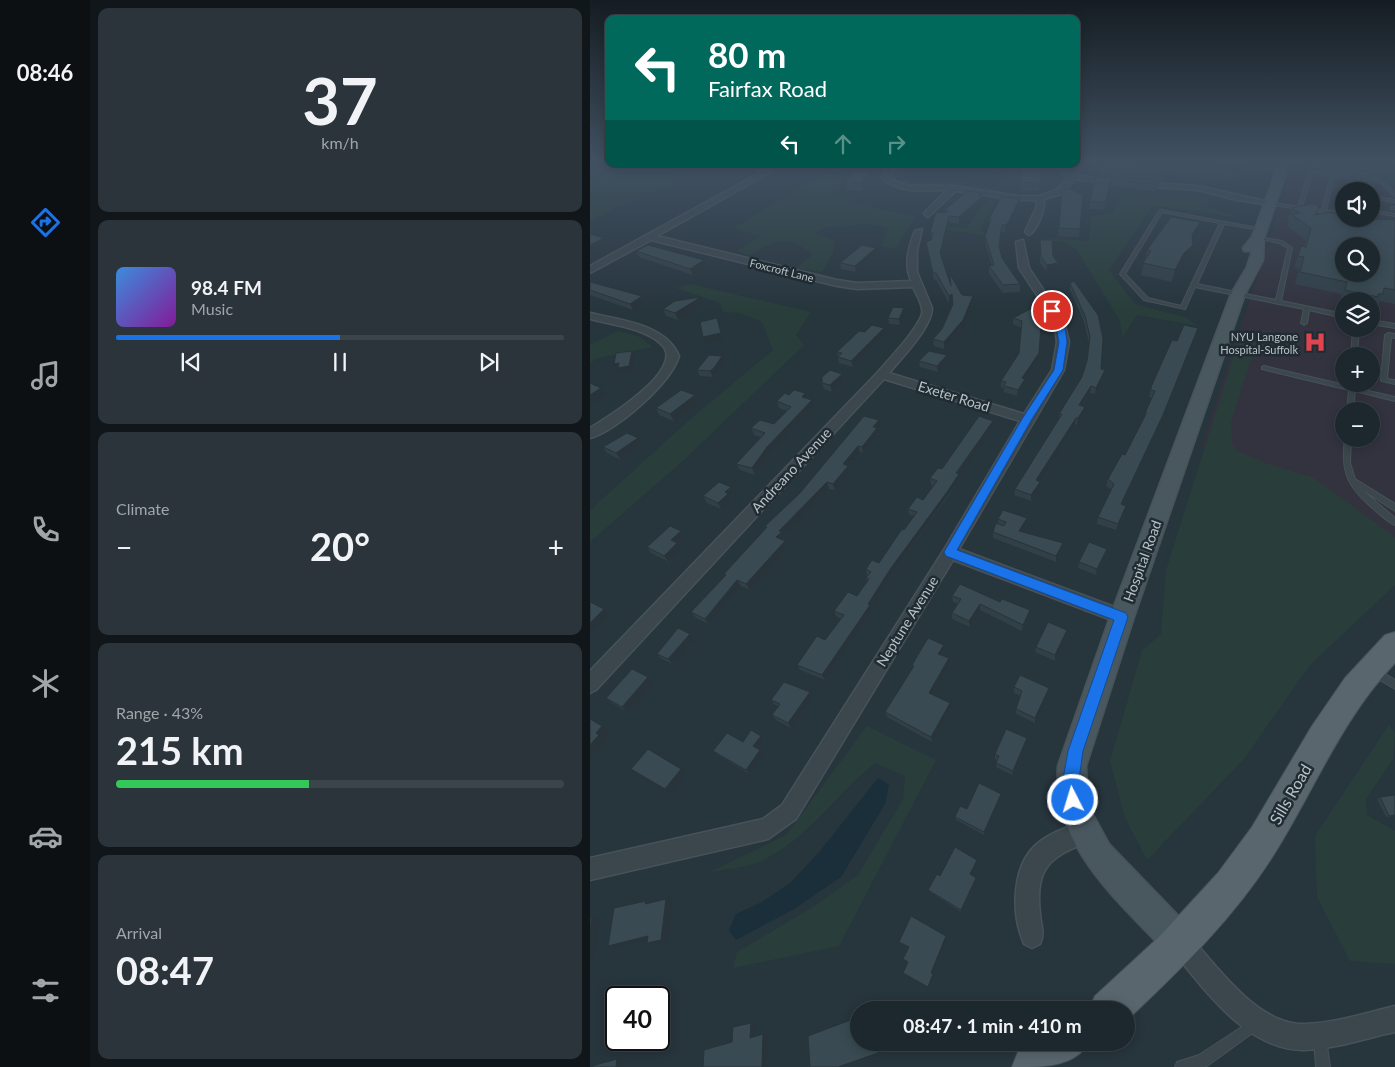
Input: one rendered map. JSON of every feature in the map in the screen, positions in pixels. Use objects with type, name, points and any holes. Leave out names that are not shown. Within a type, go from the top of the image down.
[{"type":"main road","name":"Sills Road","points":[[1119,1001],[1180,942],[1237,876],[1264,840],[1333,720],[1370,669],[1395,644]]},
{"type":"main road","points":[[1033,1067],[1056,1051]]},
{"type":"street","points":[[590,270],[697,211]]},
{"type":"street","points":[[928,214],[931,211]]},
{"type":"street","name":"Neptune Avenue","points":[[590,869],[768,828],[789,812],[950,552],[1027,419],[1058,370],[1063,342],[1060,321],[1024,268],[1024,237],[1038,211]]},
{"type":"street","name":"Hospital Road","points":[[1180,942],[1098,855],[1084,832],[1073,800],[1072,766],[1122,617],[1238,294],[1250,277],[1260,246],[1260,233],[1267,211]]},
{"type":"street","name":"Andreano Avenue","points":[[590,684],[882,374],[925,321],[927,308],[912,272],[912,251],[919,232]]},
{"type":"street","name":"Foxcroft Lane","points":[[650,237],[837,283],[857,286],[917,284]]},
{"type":"street","points":[[590,316],[656,336],[669,345],[673,352],[674,360],[662,380],[590,434]]},
{"type":"street","name":"Exeter Road","points":[[882,374],[1027,419]]},
{"type":"street","points":[[950,552],[1122,617]]},
{"type":"street","points":[[1032,936],[1028,899],[1030,882],[1038,859],[1044,851],[1084,832]]},
{"type":"street","points":[[1180,942],[1244,1012],[1278,1034],[1303,1037],[1319,1035],[1395,1019]]},
{"type":"lane","points":[[1223,222],[1183,308],[1146,299],[1122,274],[1161,211],[1223,222],[1260,233],[1290,248],[1278,302]]},
{"type":"lane","points":[[1317,211],[1335,211]]},
{"type":"lane","points":[[1380,215],[1384,216]]},
{"type":"lane","points":[[1380,215],[1394,217]]},
{"type":"lane","points":[[1193,285],[1335,314]]},
{"type":"lane","points":[[1304,323],[1307,308]]},
{"type":"lane","points":[[1380,324],[1395,326]]},
{"type":"lane","points":[[1395,336],[1388,334],[1384,380],[1395,382]]},
{"type":"lane","points":[[1264,368],[1335,383]]},
{"type":"lane","points":[[1372,392],[1395,399]]},
{"type":"lane","points":[[1347,447],[1346,465],[1351,479],[1369,501],[1395,522]]},
{"type":"lane","points":[[1351,479],[1395,508]]},
{"type":"lane","points":[[1370,669],[1395,685]]},
{"type":"lane","points":[[1182,1067],[1202,1061],[1258,1022]]},
{"type":"lane","points":[[1319,1035],[1324,1067]]},
{"type":"shaded area","name":"NYU Langone Hospital-Suffolk","points":[[1279,211],[1335,211],[1335,227],[1380,227],[1380,211],[1395,211],[1395,550],[1311,482],[1201,448]]},
{"type":"shaded area","points":[[878,778],[889,785],[885,804],[841,877],[794,909],[736,940],[729,930],[736,914],[762,902],[790,883],[820,851]]},
{"type":"green space","points":[[590,211],[610,211],[590,221]]},
{"type":"green space","points":[[762,211],[889,211],[915,216],[896,249],[881,246],[888,228],[875,225],[827,227],[815,233],[835,241],[833,253],[822,272],[797,268],[812,255],[795,243],[788,241],[774,243],[749,255],[736,251],[760,236],[734,228]]},
{"type":"green space","points":[[979,211],[990,211],[980,228],[981,232],[992,236],[921,226],[967,228]]},
{"type":"green space","points":[[1113,211],[1149,211],[1109,270],[1135,304],[1185,317],[1197,326],[1137,315],[1122,338],[1120,321],[1077,250],[1062,242],[1030,237],[1089,241],[1091,216],[1112,213]]},
{"type":"green space","points":[[1192,211],[1220,211],[1234,217]]},
{"type":"green space","points":[[690,284],[811,312],[796,335],[804,345],[685,459],[590,542],[590,511],[687,422],[773,350],[762,322],[740,313],[723,312],[720,303],[676,288]]},
{"type":"green space","points":[[618,331],[638,336],[653,347],[598,358],[590,363],[590,345]]},
{"type":"green space","points":[[1258,336],[1231,422],[1232,444],[1237,451],[1268,464],[1312,477],[1395,537],[1395,585],[1310,665],[1244,759],[1147,860],[1125,818],[1110,761],[1142,651],[1161,634],[1166,570],[1238,343]]},
{"type":"green space","points":[[1389,725],[1395,734],[1393,759],[1366,799],[1367,815],[1395,831],[1395,964],[1350,961],[1317,897],[1315,836]]},
{"type":"green space","points":[[867,726],[936,760],[839,946],[733,968],[737,952],[816,905],[858,875],[903,799],[905,776],[875,763],[806,830],[776,853],[753,864],[710,872],[786,835]]},
{"type":"building","points":[[948,211],[966,211],[959,217],[949,216],[940,253],[951,286],[950,274],[962,295],[973,296],[963,320],[944,342],[933,339],[942,329],[953,304],[952,294],[949,296],[936,273],[933,273],[926,242],[931,240],[933,233],[930,233],[936,212],[945,213]]},
{"type":"building","points":[[993,211],[1014,211],[1006,225],[1002,225],[999,246],[1002,258],[1020,284],[1003,285],[989,266],[994,265],[985,236],[991,219],[989,219]]},
{"type":"building","points":[[1060,211],[1082,211],[1080,229],[1059,228]]},
{"type":"building","points":[[1296,211],[1317,211],[1315,215],[1330,212],[1335,213],[1335,227],[1380,227],[1380,219],[1395,220],[1395,290],[1384,288],[1383,294],[1380,294],[1380,292],[1345,290],[1347,282],[1380,282],[1380,237],[1335,237],[1335,279],[1300,272],[1304,257],[1298,256],[1301,246],[1306,247],[1311,228],[1291,214],[1300,213]]},
{"type":"building","points":[[1171,217],[1200,222],[1192,235],[1193,245],[1184,253],[1175,270],[1143,263],[1151,251],[1147,250]]},
{"type":"building","points":[[590,234],[604,238],[590,245]]},
{"type":"building","points":[[1040,240],[1052,240],[1053,256],[1058,263],[1047,265],[1041,257]]},
{"type":"building","points":[[648,245],[704,260],[690,269],[636,251]]},
{"type":"building","points":[[862,245],[876,248],[855,266],[840,263]]},
{"type":"building","points":[[1074,281],[1098,315],[1103,338],[1101,369],[1105,370],[1096,388],[1091,386],[1079,405],[1085,407],[1036,480],[1040,482],[1031,495],[1015,489],[1062,414],[1059,414],[1082,377],[1087,361],[1090,337],[1085,316],[1070,283]]},
{"type":"building","points":[[590,282],[642,296],[630,304],[590,290]]},
{"type":"building","points":[[701,297],[675,313],[663,309],[675,301]]},
{"type":"building","points":[[893,307],[904,308],[899,319],[888,318]]},
{"type":"building","points":[[1034,307],[1041,326],[1039,353],[1022,378],[1025,379],[1018,390],[1004,386],[1006,382],[1001,381],[1019,353],[1022,321],[1013,318]]},
{"type":"building","points":[[717,318],[721,333],[703,337],[700,322]]},
{"type":"building","points":[[872,325],[884,328],[851,361],[838,357],[842,353],[837,352],[859,331],[865,332]]},
{"type":"building","points":[[1184,325],[1198,328],[1163,415],[1121,504],[1126,506],[1118,524],[1098,517],[1114,484],[1108,479],[1122,454],[1125,455],[1146,414],[1155,391],[1151,390],[1151,387],[1172,340],[1177,341]]},
{"type":"building","points":[[632,351],[629,366],[618,368],[619,363],[614,364],[616,353]]},
{"type":"building","points":[[929,351],[947,355],[937,366],[919,361]]},
{"type":"building","points":[[709,355],[722,356],[710,371],[697,370]]},
{"type":"building","points":[[830,370],[842,374],[830,385],[822,383],[822,377]]},
{"type":"building","points":[[590,383],[601,388],[590,395]]},
{"type":"building","points":[[681,390],[695,395],[670,414],[656,408]]},
{"type":"building","points":[[794,390],[805,393],[802,397],[812,400],[767,447],[752,468],[736,464],[765,433],[751,428],[760,420],[774,424],[791,407],[777,401],[785,393],[789,395]]},
{"type":"building","points":[[864,416],[879,420],[873,427],[877,428],[862,447],[858,446],[843,464],[848,466],[833,484],[827,482],[779,531],[782,532],[776,537],[785,541],[746,584],[737,580],[705,619],[691,612],[726,575],[724,574],[767,527],[765,526],[800,493]]},
{"type":"building","points":[[979,416],[993,421],[956,473],[959,474],[947,492],[891,568],[868,604],[870,605],[822,675],[797,665],[817,636],[825,640],[844,615],[834,611],[848,592],[857,596],[869,579],[866,578],[871,572],[866,569],[872,560],[879,563],[902,529],[904,530],[917,512],[908,509],[917,497],[923,500],[937,481],[930,478],[938,468],[942,469]]},
{"type":"building","points":[[627,433],[638,438],[616,453],[603,447]]},
{"type":"building","points":[[719,482],[731,487],[725,492],[728,494],[718,503],[703,496]]},
{"type":"building","points":[[1003,510],[1027,518],[1019,531],[1063,543],[1056,556],[993,532],[996,523],[1004,526],[1006,522],[998,519]]},
{"type":"building","points":[[670,526],[681,531],[671,540],[677,543],[664,556],[647,547]]},
{"type":"building","points":[[1089,542],[1107,549],[1097,569],[1079,562]]},
{"type":"building","points":[[960,584],[1000,602],[1002,599],[1030,610],[1023,625],[980,604],[969,621],[952,613],[961,599],[952,596]]},
{"type":"building","points":[[590,602],[604,609],[590,623]]},
{"type":"building","points":[[1048,622],[1067,630],[1055,655],[1036,647]]},
{"type":"building","points":[[678,628],[690,634],[668,659],[657,654]]},
{"type":"building","points":[[928,638],[944,645],[938,654],[949,658],[929,693],[950,703],[931,737],[885,712],[914,666],[912,665]]},
{"type":"building","points":[[632,669],[648,677],[622,707],[606,698]]},
{"type":"building","points":[[1020,675],[1049,688],[1035,718],[1016,709],[1022,691],[1014,687]]},
{"type":"building","points":[[784,682],[810,692],[788,723],[772,715],[780,704],[771,700]]},
{"type":"building","points":[[590,719],[602,726],[596,733],[599,735],[590,745]]},
{"type":"building","points":[[1006,729],[1027,738],[1013,771],[996,763],[999,756],[995,754]]},
{"type":"building","points":[[751,730],[761,736],[753,746],[760,750],[746,770],[713,751],[727,733],[743,742]]},
{"type":"building","points":[[648,749],[681,769],[665,789],[631,769]]},
{"type":"building","points":[[979,783],[1001,794],[984,832],[955,817],[960,806],[967,809]]},
{"type":"building","points":[[1395,795],[1395,815],[1389,816],[1380,797]]},
{"type":"building","points":[[955,847],[977,860],[970,874],[976,878],[961,910],[928,890],[937,874],[940,876]]},
{"type":"building","points":[[666,899],[661,940],[647,943],[648,936],[608,946],[614,908]]},
{"type":"building","points":[[911,916],[946,936],[931,973],[933,974],[928,987],[903,973],[908,962],[903,959],[909,947],[899,942]]},
{"type":"building","points":[[850,1020],[850,1051],[878,1051],[878,1053],[838,1067],[810,1067],[808,1036]]},
{"type":"building","points":[[751,1023],[750,1038],[763,1034],[762,1067],[703,1067],[704,1050],[732,1042],[733,1027]]},
{"type":"building","points":[[617,1059],[616,1067],[592,1067],[592,1066]]},
{"type":"place","name":"NYU Langone Hospital-Suffolk","points":[[1315,342]]},
{"type":"route","points":[[1052,311],[1060,321],[1063,342],[1058,370],[1027,419],[950,552],[1122,617],[1076,751],[1071,779],[1073,800]]}]
